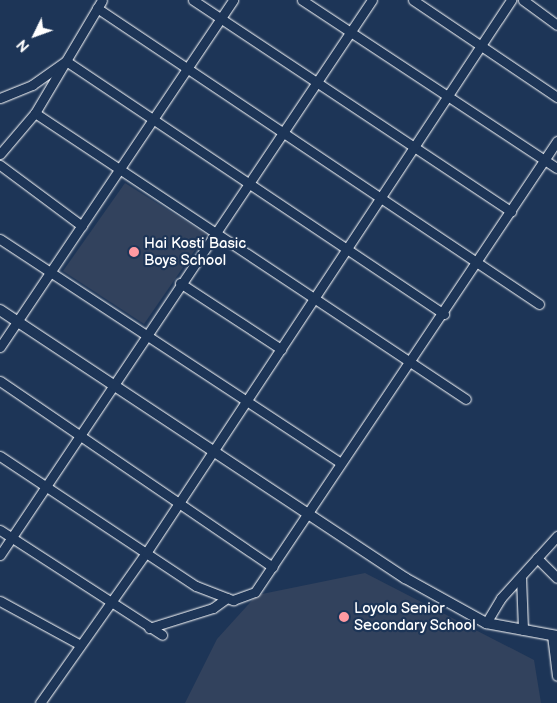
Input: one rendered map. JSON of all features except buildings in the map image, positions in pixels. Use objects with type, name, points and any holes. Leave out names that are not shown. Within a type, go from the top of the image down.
[{"type":"main road","points":[[0,310],[307,517],[486,623],[554,635]]},
{"type":"street","points":[[0,154],[35,112],[102,0]]},
{"type":"street","points":[[193,0],[316,84],[511,211]]},
{"type":"street","points":[[0,347],[190,68],[233,0]]},
{"type":"street","points":[[302,0],[557,168]]},
{"type":"street","points":[[1,551],[12,538],[114,388],[180,283],[250,186],[372,0]]},
{"type":"street","points":[[412,0],[557,97]]},
{"type":"street","points":[[40,703],[79,644],[146,553],[346,251],[378,197],[510,0]]},
{"type":"street","points":[[523,0],[557,25]]},
{"type":"street","points":[[97,8],[190,68],[284,135],[479,261],[539,304]]},
{"type":"street","points":[[0,98],[32,85],[66,61]]},
{"type":"street","points":[[66,61],[346,251],[444,314]]},
{"type":"street","points":[[35,112],[410,366],[466,399]]},
{"type":"street","points":[[149,628],[213,608],[227,598],[255,592],[307,517],[339,462],[410,366],[557,141]]},
{"type":"street","points":[[0,165],[82,226]]},
{"type":"street","points":[[0,239],[148,334],[244,403],[339,462]]},
{"type":"street","points":[[180,283],[280,349]]},
{"type":"street","points":[[0,381],[82,435],[273,567]]},
{"type":"street","points":[[0,456],[196,586],[227,598]]},
{"type":"street","points":[[0,530],[110,604],[162,635]]},
{"type":"street","points":[[486,623],[521,577],[557,536]]},
{"type":"street","points":[[537,558],[557,578]]},
{"type":"street","points":[[521,577],[523,630]]},
{"type":"street","points":[[0,601],[79,644]]},
{"type":"street","points":[[554,635],[557,676]]},
{"type":"shaded area","name":"Hai Kosti Basic Boys School","points":[[125,183],[206,234],[144,324],[63,271]]},
{"type":"shaded area","name":"Loyola Senior Secondary School","points":[[365,573],[534,660],[541,703],[185,703],[217,639],[257,595]]},
{"type":"place","name":"Hai Kosti Basic Boys School","points":[[134,252]]},
{"type":"place","name":"Loyola Senior Secondary School","points":[[344,617]]}]
